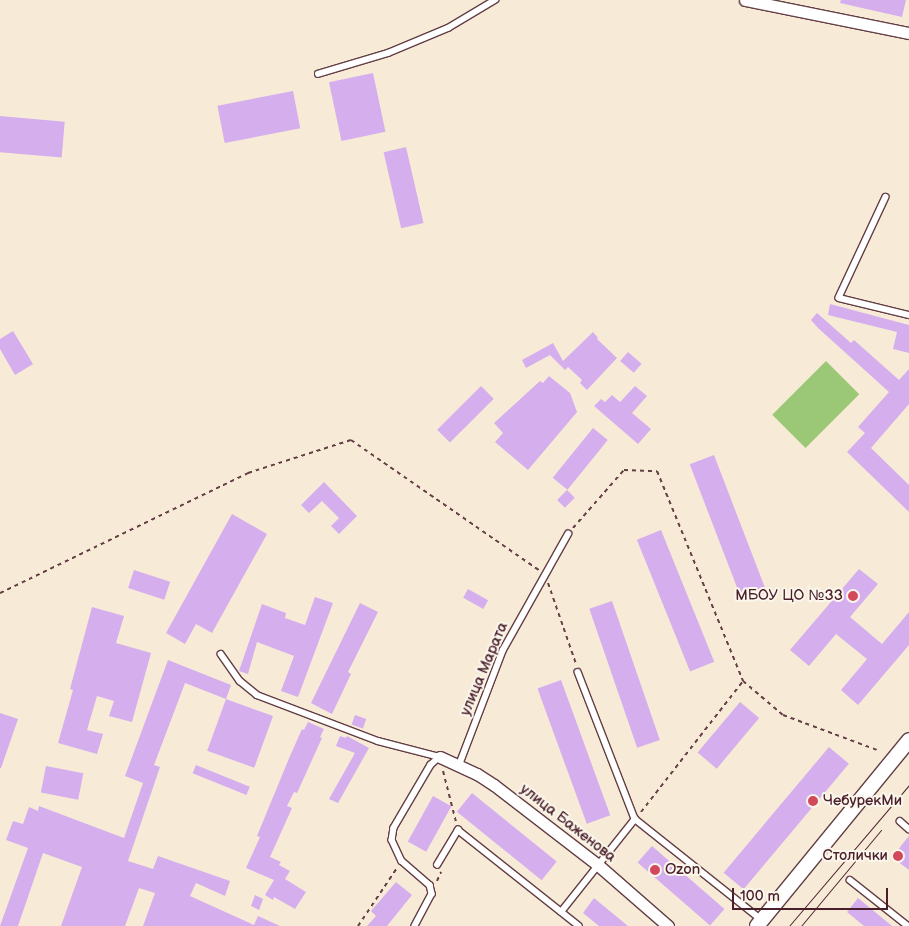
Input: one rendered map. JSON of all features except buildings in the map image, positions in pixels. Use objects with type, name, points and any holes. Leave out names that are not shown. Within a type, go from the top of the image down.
[{"type":"street","points":[[745,0],[909,33]]},
{"type":"street","points":[[759,923],[909,740]]},
{"type":"street","name":"улица Баженова","points":[[440,757],[459,765],[494,785],[598,865],[668,926]]},
{"type":"lane","points":[[318,74],[405,46],[448,28],[494,0]]},
{"type":"lane","points":[[886,197],[839,298],[909,315]]},
{"type":"lane","name":"улица Марата","points":[[459,765],[503,650],[568,534]]},
{"type":"lane","points":[[221,654],[240,681],[257,695],[378,740],[440,757]]},
{"type":"lane","points":[[578,672],[636,819],[759,923]]},
{"type":"lane","points":[[415,926],[432,894],[430,885],[402,861],[392,840],[394,828],[431,765],[440,757]]},
{"type":"lane","points":[[561,912],[636,819]]},
{"type":"lane","points":[[900,822],[909,829]]},
{"type":"lane","points":[[437,865],[458,830],[579,926]]},
{"type":"lane","points":[[850,880],[908,926]]},
{"type":"path","points":[[0,593],[248,473],[351,440],[545,574],[578,672]]},
{"type":"path","points":[[568,534],[624,470],[657,472],[743,682],[783,716],[877,750]]},
{"type":"path","points":[[636,819],[743,682]]},
{"type":"path","points":[[440,757],[458,830]]},
{"type":"path","points":[[358,926],[402,861]]},
{"type":"green space","points":[[826,361],[859,394],[805,448],[772,415]]},
{"type":"tram line","points":[[789,926],[909,785]]},
{"type":"tram line","points":[[801,926],[881,830]]},
{"type":"place","name":"МБОУ ЦО №33","points":[[853,596]]},
{"type":"place","name":"ЧебурекМи","points":[[813,801]]},
{"type":"place","name":"Столички","points":[[898,856]]},
{"type":"place","name":"Ozon","points":[[655,870]]}]
